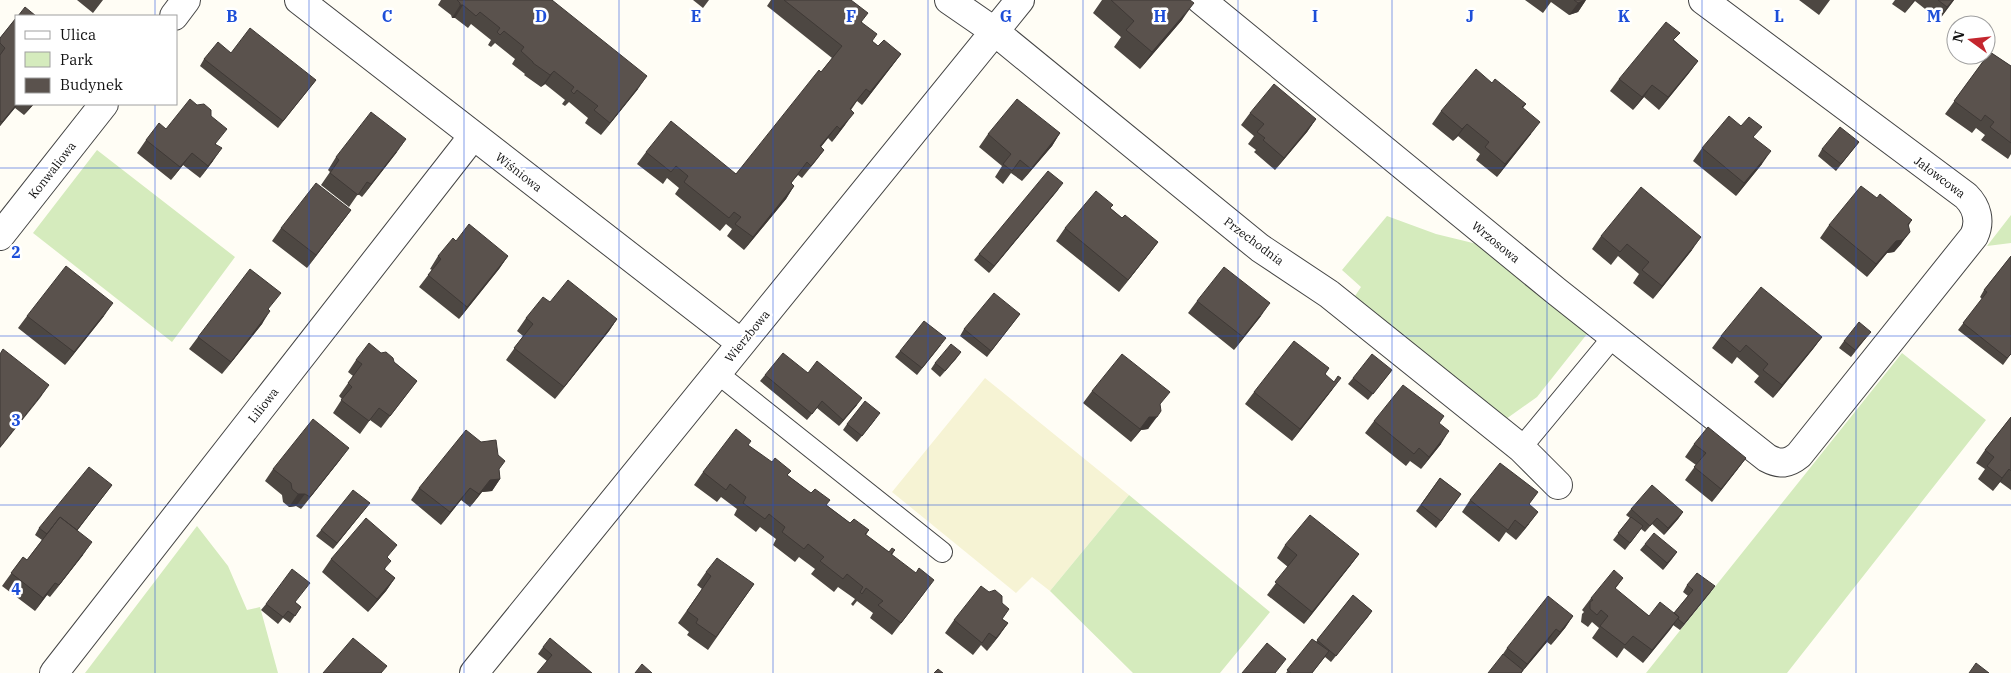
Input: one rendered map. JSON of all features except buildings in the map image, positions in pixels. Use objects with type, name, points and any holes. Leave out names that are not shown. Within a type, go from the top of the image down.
[{"type":"street","points":[[175,15],[186,0]]},
{"type":"street","name":"Wiśniowa","points":[[298,0],[741,343]]},
{"type":"street","name":"Przechodnia","points":[[949,0],[994,31],[1260,248],[1329,294],[1520,448],[1558,485]]},
{"type":"street","name":"Wierzbowa","points":[[474,673],[1020,0]]},
{"type":"street","name":"Wrzosowa","points":[[1201,0],[1613,337],[1767,458],[1783,464],[1788,463],[1799,455]]},
{"type":"street","name":"Jałowcowa","points":[[1703,0],[1966,196],[1976,207],[1978,228],[1974,236],[1799,455]]},
{"type":"street","name":"Konwaliowa","points":[[0,236],[103,105]]},
{"type":"street","name":"Liliowa","points":[[54,673],[473,136]]},
{"type":"lane","points":[[1520,448],[1613,337]]},
{"type":"lane","points":[[717,373],[942,552]]},
{"type":"shaded area","points":[[985,378],[1129,495],[1050,591],[1032,577],[1016,593],[892,492]]},
{"type":"green space","points":[[97,150],[235,257],[172,342],[33,233]]},
{"type":"green space","points":[[2011,215],[2011,243],[1987,246]]},
{"type":"green space","points":[[1387,216],[1436,234],[1477,244],[1587,334],[1537,397],[1506,419],[1355,296],[1361,287],[1342,270]]},
{"type":"green space","points":[[1902,353],[1986,420],[1787,673],[1646,673]]},
{"type":"green space","points":[[1129,495],[1270,612],[1220,673],[1133,673],[1050,591]]},
{"type":"green space","points":[[197,526],[228,566],[247,610],[260,607],[278,673],[85,673]]}]
